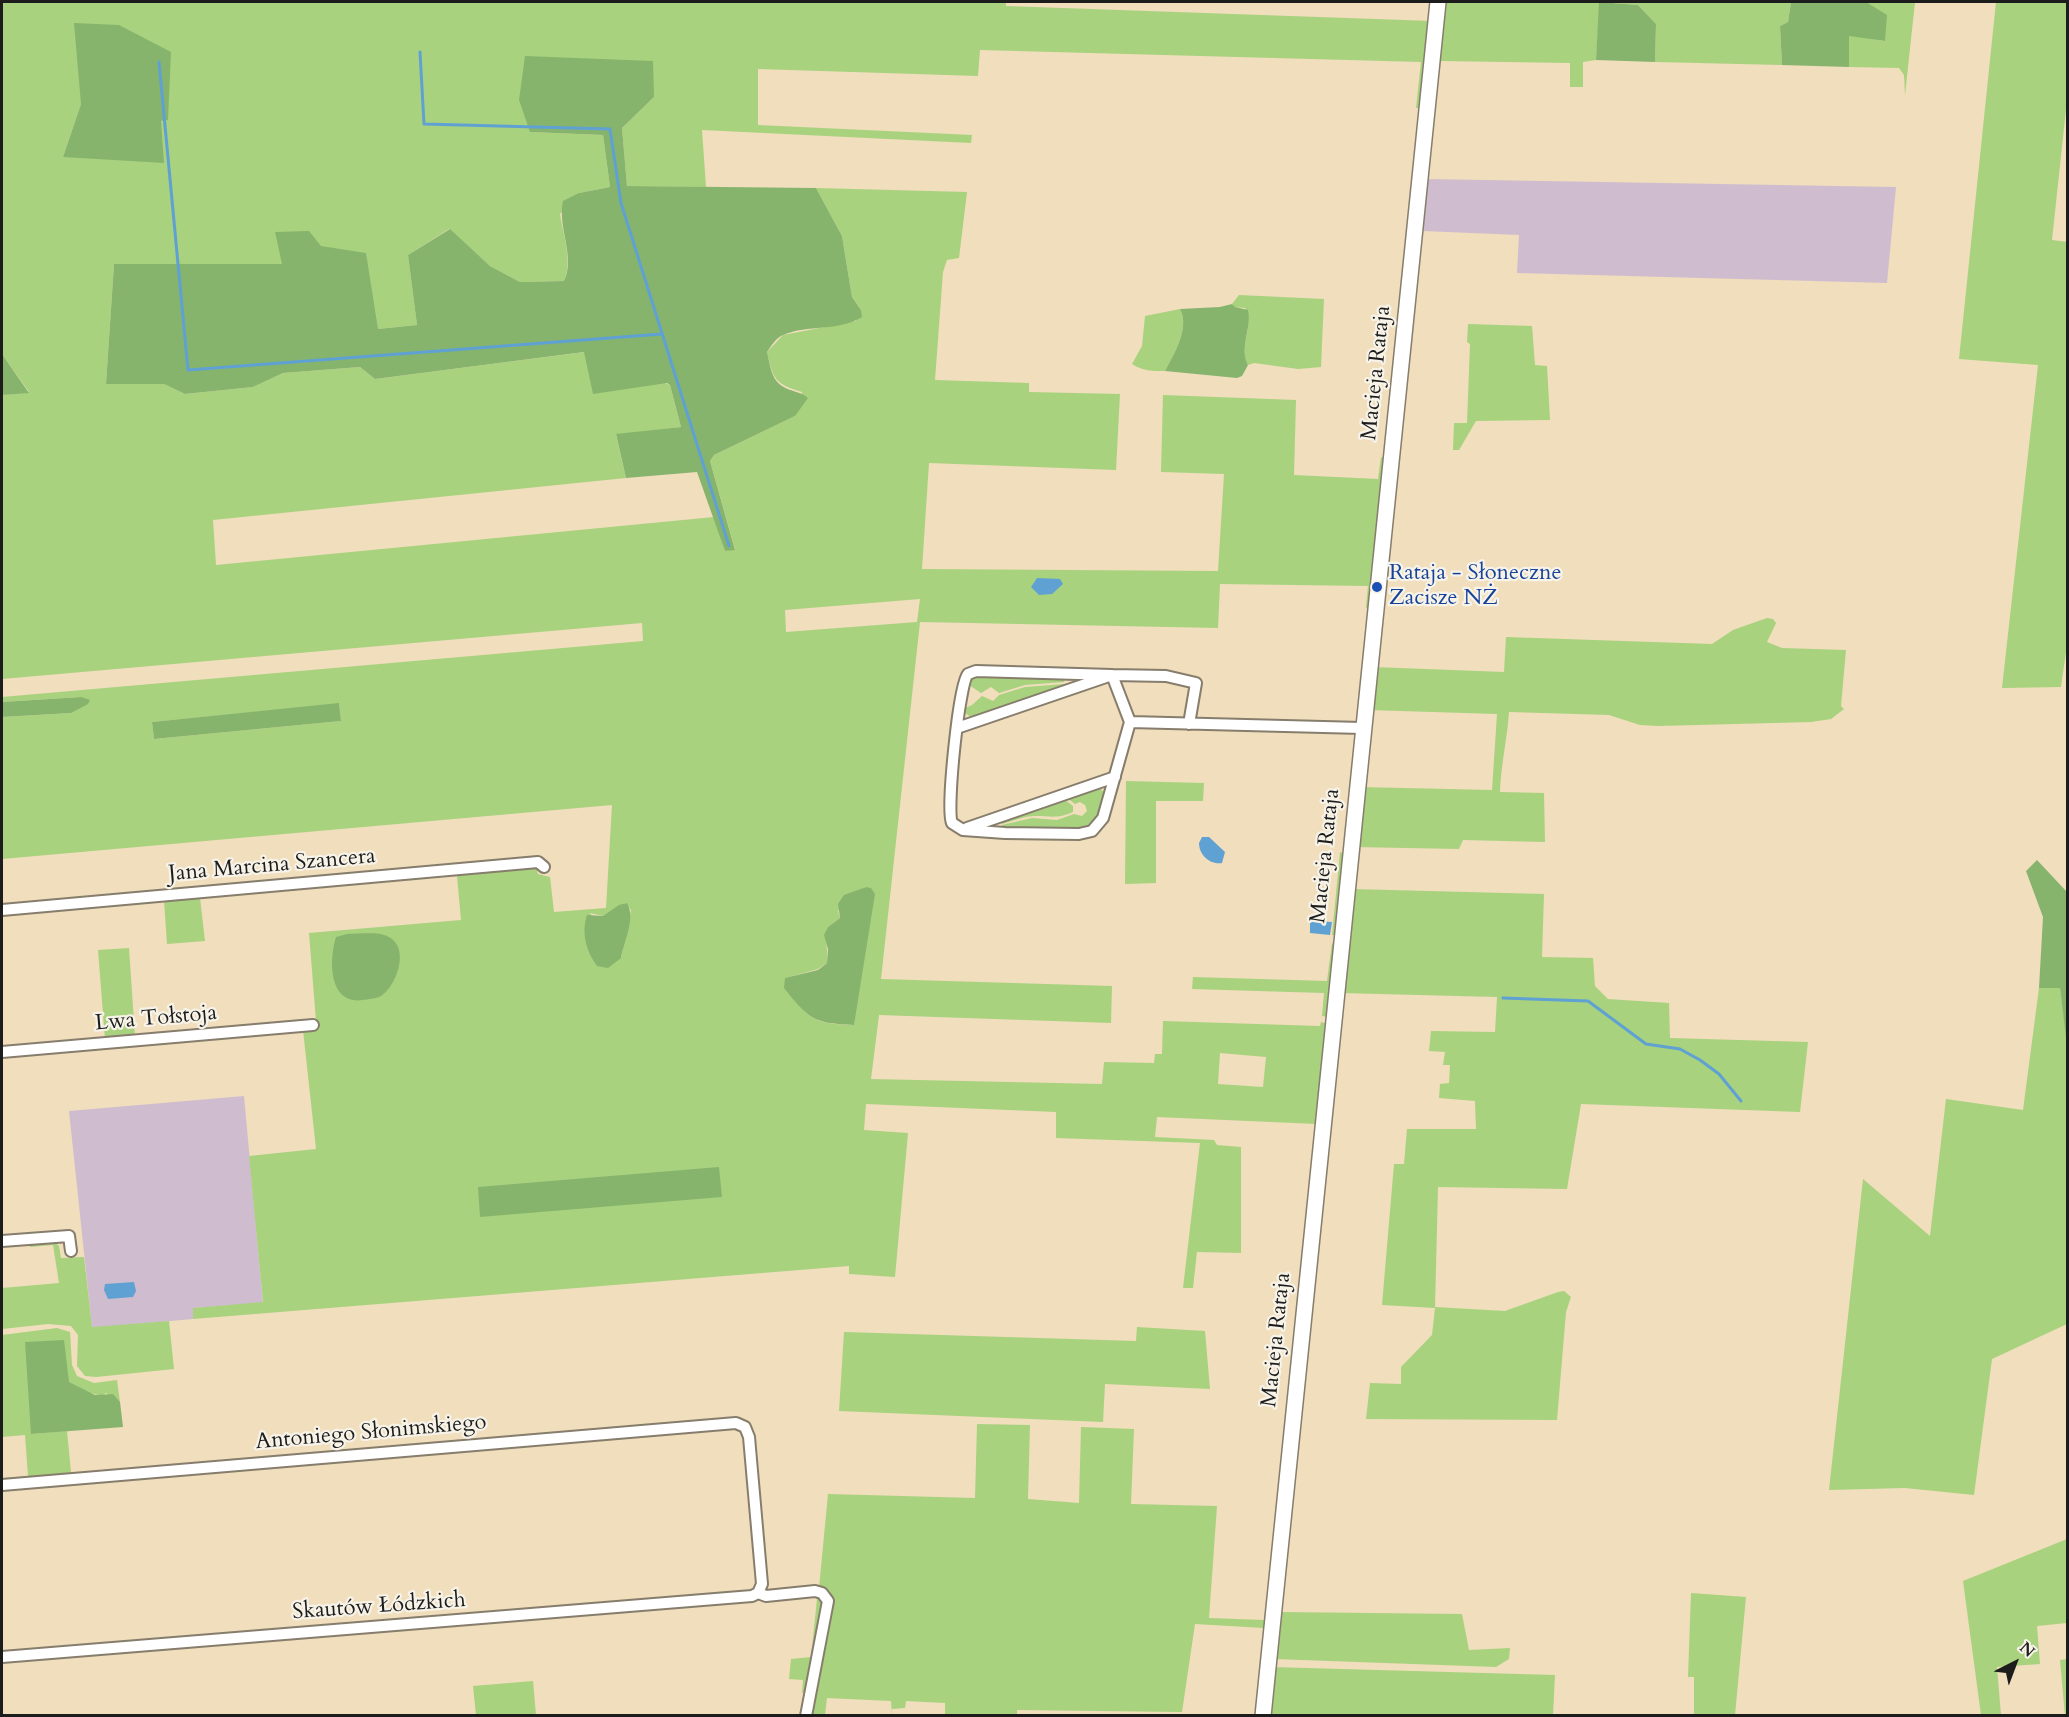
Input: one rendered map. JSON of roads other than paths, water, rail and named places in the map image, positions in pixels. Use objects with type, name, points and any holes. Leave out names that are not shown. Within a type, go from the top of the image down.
[{"type":"street","name":"Macieja Rataja","points":[[1263,1716],[1362,728],[1438,2]]},
{"type":"street","points":[[1112,675],[1130,722],[1102,820],[1089,832],[1068,834],[963,830],[952,823],[949,813],[962,684],[966,676],[972,672],[1166,676],[1197,683],[1189,724]]},
{"type":"street","points":[[957,728],[1112,675]]},
{"type":"street","points":[[1130,722],[1362,728]]},
{"type":"street","points":[[963,830],[1114,777]]},
{"type":"street","name":"Jana Marcina Szancera","points":[[2,910],[538,862],[544,867]]},
{"type":"street","name":"Lwa Tołstoja","points":[[2,1052],[313,1025]]},
{"type":"street","points":[[2,1241],[69,1236],[71,1251]]},
{"type":"street","name":"Antoniego Słonimskiego","points":[[2,1485],[731,1422],[742,1426],[749,1437],[762,1584],[758,1593]]},
{"type":"street","name":"Skautów Łódzkich","points":[[2,1657],[752,1596],[758,1593],[766,1596],[815,1592],[826,1597],[828,1607],[806,1716]]},
{"type":"water","points":[[1037,578],[1060,579],[1063,584],[1052,594],[1039,595],[1031,587]]},
{"type":"water","points":[[1202,837],[1209,837],[1225,852],[1222,863],[1209,861],[1203,855],[1199,847]]},
{"type":"water","points":[[1314,921],[1332,922],[1330,935],[1310,933],[1310,923]]},
{"type":"water","points":[[134,1282],[136,1291],[133,1297],[108,1299],[104,1290],[105,1284]]},
{"type":"waterway","points":[[420,52],[424,124],[610,129],[621,203],[729,546]]},
{"type":"waterway","points":[[159,62],[188,370],[662,334]]},
{"type":"waterway","points":[[1503,998],[1588,1001],[1646,1044],[1680,1049],[1700,1060],[1719,1074],[1741,1101]]},
{"type":"place","name":"Rataja - Słoneczne Zacisze NŻ","points":[[1377,587]]}]
